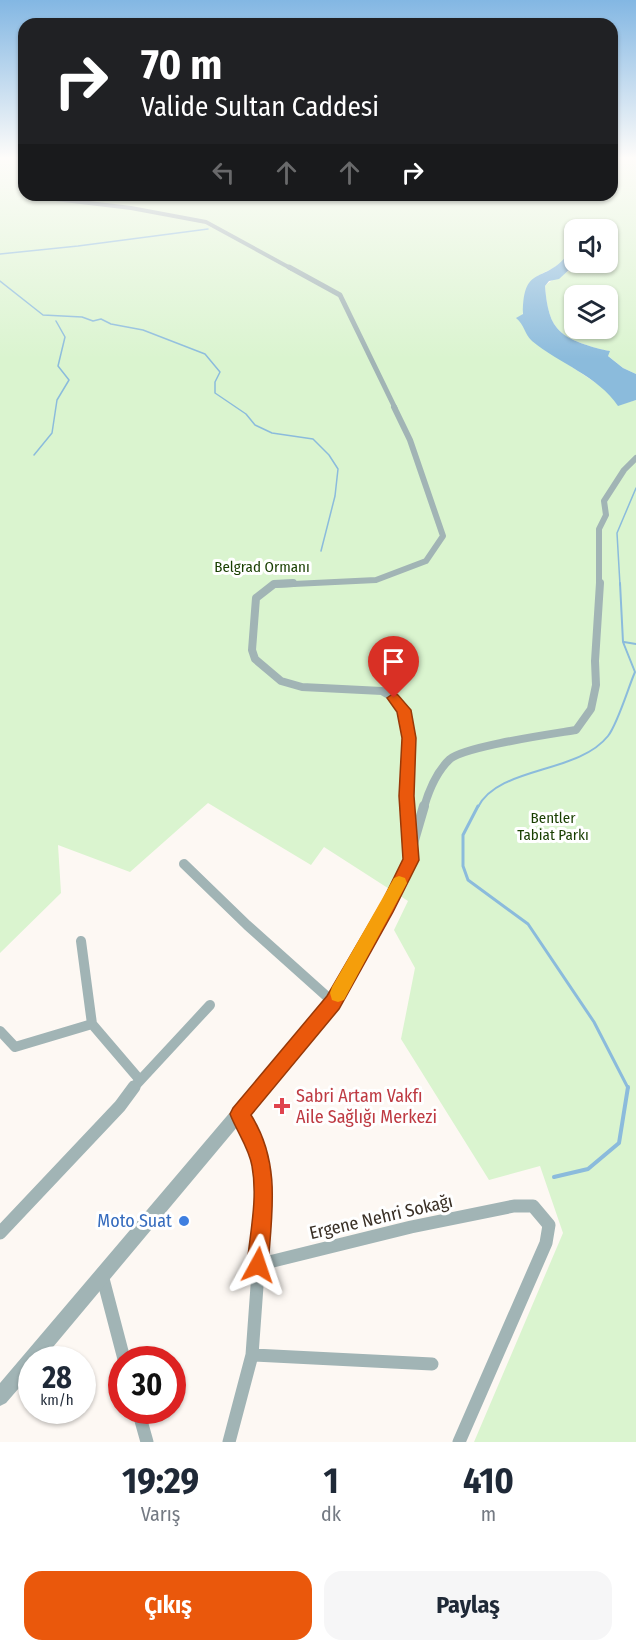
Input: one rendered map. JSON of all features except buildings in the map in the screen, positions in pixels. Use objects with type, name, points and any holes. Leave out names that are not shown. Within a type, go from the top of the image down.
[{"type":"street","points":[[210,224],[340,295],[410,440],[443,536],[426,561],[376,579],[274,584],[256,598],[252,650],[255,659],[281,681],[302,687],[382,691],[394,698],[404,710],[409,738],[406,796],[412,848]]},
{"type":"street","points":[[43,1346],[333,1002],[411,860],[412,848],[429,785],[451,758],[491,745],[576,730],[591,709],[596,685],[595,661],[601,559],[599,529],[606,515],[604,501],[624,470],[636,458]]},
{"type":"street","points":[[184,864],[247,925],[333,1002]]},
{"type":"street","points":[[81,941],[92,1024],[139,1078]]},
{"type":"street","points":[[0,1233],[120,1106],[139,1078],[210,1005]]},
{"type":"street","points":[[0,1031],[15,1047],[92,1024]]},
{"type":"street","points":[[229,1442],[252,1355],[264,1190],[262,1165],[248,1128],[240,1114]]},
{"type":"street","points":[[459,1442],[546,1243],[549,1225],[540,1212],[533,1206],[514,1206]]},
{"type":"street","name":"Ergene Nehri Sokağı","points":[[258,1265],[411,1227],[514,1206]]},
{"type":"street","points":[[102,1275],[121,1346]]},
{"type":"street","points":[[252,1355],[432,1364]]},
{"type":"street","points":[[0,1397],[18,1376]]},
{"type":"street","points":[[142,1424],[147,1442]]},
{"type":"green space","name":"Belgrad Ormanı","points":[[0,224],[564,224],[564,260],[530,282],[524,299],[521,322],[530,339],[608,391],[618,405],[636,400],[636,1442],[474,1442],[563,1233],[540,1166],[489,1180],[401,1039],[415,968],[394,930],[408,901],[324,847],[311,865],[208,803],[130,872],[58,845],[61,893],[0,953]]},
{"type":"green space","name":"Belgrad Ormanı","points":[[618,224],[636,224],[636,374],[623,368],[607,355],[609,351],[572,339],[618,339],[618,285],[564,285],[564,335],[551,319],[547,302],[545,286],[565,273],[618,273]]},
{"type":"water","points":[[564,258],[566,273],[559,279],[549,281],[545,286],[551,319],[564,335],[564,339],[572,339],[610,351],[608,356],[623,368],[636,374],[636,400],[618,406],[600,386],[532,341],[516,318],[523,314],[524,298],[531,281]]},
{"type":"waterway","points":[[0,254],[208,229]]},
{"type":"waterway","points":[[0,281],[43,315],[82,317],[93,321],[101,319],[111,324],[143,330],[205,354],[220,372],[215,382],[215,393],[246,414],[255,425],[272,433],[313,439],[329,455],[338,469],[335,496],[321,551]]},
{"type":"waterway","points":[[34,455],[52,433],[57,400],[69,380],[58,366],[65,337],[56,321]]},
{"type":"waterway","points":[[620,585],[617,533],[636,488]]},
{"type":"waterway","points":[[478,807],[488,794],[503,784],[578,757],[595,748],[612,730],[635,672],[623,642],[620,583]]},
{"type":"waterway","points":[[624,642],[636,644]]},
{"type":"waterway","points":[[478,806],[463,835],[463,866],[468,880],[528,924],[594,1022],[628,1088]]},
{"type":"waterway","points":[[554,1177],[588,1169],[619,1143],[628,1088]]},
{"type":"slow traffic","points":[[338,993],[399,883]]},
{"type":"place","name":"Sabri Artam Vakfı Aile Sağlığı Merkezi","points":[[282,1106]]},
{"type":"place","name":"Moto Suat","points":[[184,1221]]},
{"type":"route","points":[[258,1265],[264,1190],[262,1165],[248,1128],[240,1114],[333,1002],[411,860],[412,848],[406,796],[409,738],[404,710],[394,698]]},
{"type":"park label","name":"Bentler Tabiat Parkı","points":[[553,826]]}]
